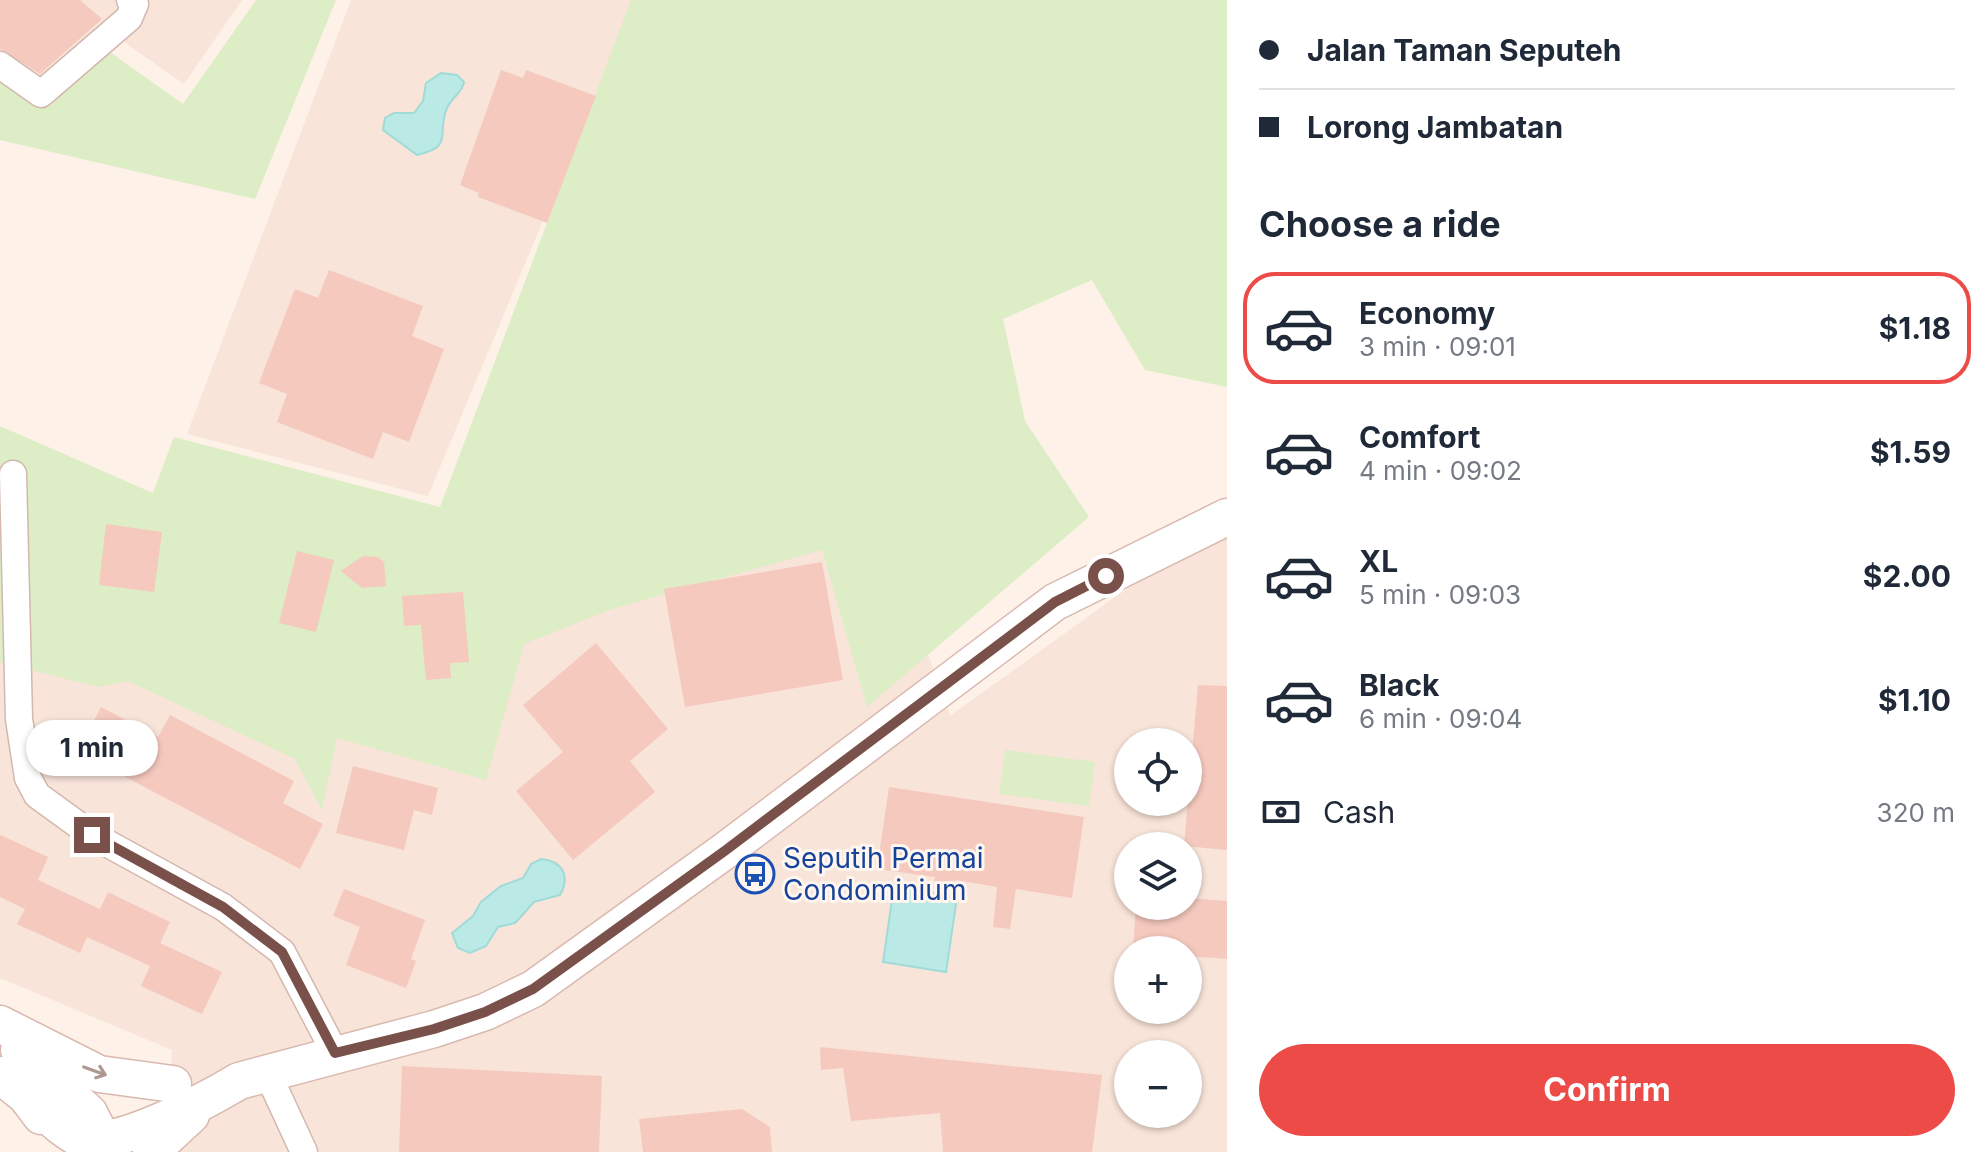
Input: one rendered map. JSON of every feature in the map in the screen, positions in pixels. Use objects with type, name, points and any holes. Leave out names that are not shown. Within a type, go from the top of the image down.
[{"type":"street","points":[[0,65],[41,94],[129,18],[133,2]]},
{"type":"street","points":[[13,474],[19,719],[28,778],[37,795],[92,835],[223,907],[282,952],[335,1053]]},
{"type":"street","points":[[89,1141],[239,1084],[335,1053],[434,1029],[485,1012],[533,989],[726,850],[1055,602],[1227,517]]},
{"type":"street","points":[[0,1024],[99,1074],[173,1084],[239,1084],[304,1152]]},
{"type":"street","points":[[0,1036],[53,1077],[89,1141]]},
{"type":"street","points":[[89,1141],[173,1084]]},
{"type":"street","points":[[151,1152],[239,1084]]},
{"type":"street","points":[[13,1085],[89,1141]]},
{"type":"shaded area","points":[[0,0],[242,0],[184,84],[114,35],[40,107],[0,80]]},
{"type":"shaded area","points":[[351,0],[635,0],[428,496],[187,434]]},
{"type":"shaded area","points":[[0,435],[186,523],[870,492],[950,716],[1201,535],[1227,522],[1227,1152],[168,1152],[172,1050],[0,978]]},
{"type":"green space","points":[[256,0],[336,0],[255,199],[0,140],[0,69],[51,106],[100,45],[183,104]]},
{"type":"green space","points":[[631,0],[1227,0],[1227,387],[1145,370],[1092,280],[1003,319],[1025,421],[1089,517],[867,707],[822,550],[612,609],[524,644],[486,780],[337,738],[322,810],[295,759],[128,681],[98,687],[0,662],[0,426],[153,493],[174,437],[440,507]]},
{"type":"green space","points":[[1005,750],[1095,762],[1089,806],[999,794]]},
{"type":"water","points":[[441,73],[457,75],[464,82],[463,86],[447,108],[440,143],[429,152],[417,155],[383,130],[385,118],[394,113],[414,113],[423,101],[426,83]]},
{"type":"water","points":[[541,859],[554,863],[562,870],[565,881],[560,895],[534,902],[515,923],[498,927],[486,946],[470,953],[458,948],[452,933],[473,916],[481,902],[501,886],[523,878],[531,864]]},
{"type":"water","points":[[894,886],[957,897],[946,972],[883,962]]},
{"type":"building","points":[[0,0],[80,0],[102,19],[40,74],[0,49]]},
{"type":"building","points":[[501,70],[523,78],[526,70],[596,96],[547,223],[478,197],[479,193],[460,185]]},
{"type":"building","points":[[329,270],[423,306],[412,336],[444,349],[409,442],[383,432],[373,459],[277,422],[287,394],[259,383],[295,289],[318,298]]},
{"type":"building","points":[[106,524],[162,532],[154,592],[99,585]]},
{"type":"building","points":[[297,551],[334,560],[316,632],[279,623]]},
{"type":"building","points":[[363,556],[378,557],[384,562],[386,586],[362,588],[341,571]]},
{"type":"building","points":[[822,562],[843,680],[685,707],[664,589]]},
{"type":"building","points":[[463,592],[469,662],[450,663],[451,678],[426,680],[421,625],[404,626],[402,596]]},
{"type":"building","points":[[596,643],[668,729],[630,761],[655,792],[573,860],[516,791],[563,752],[523,705]]},
{"type":"building","points":[[1198,685],[1227,686],[1227,850],[1202,848],[1202,832],[1185,832],[1187,816],[1202,816],[1202,728],[1194,728]]},
{"type":"building","points":[[101,707],[158,737],[170,715],[294,781],[283,803],[323,824],[300,869],[78,752]]},
{"type":"building","points":[[353,766],[438,788],[432,815],[414,810],[404,850],[336,833]]},
{"type":"building","points":[[889,787],[1084,817],[1072,898],[1016,889],[1010,929],[993,927],[997,887],[955,880],[954,884],[934,881],[935,877],[877,869]]},
{"type":"building","points":[[0,835],[48,857],[38,880],[100,909],[108,892],[170,922],[160,943],[222,972],[202,1014],[141,986],[150,966],[87,937],[80,953],[17,924],[25,909],[0,897]]},
{"type":"building","points":[[344,889],[425,920],[411,959],[416,961],[406,988],[346,965],[360,927],[333,916]]},
{"type":"building","points":[[1202,899],[1227,901],[1227,959],[1202,957],[1202,936],[1134,936],[1135,920],[1202,920]]},
{"type":"building","points":[[820,1047],[1102,1075],[1092,1152],[943,1152],[940,1113],[851,1121],[843,1068],[821,1070]]},
{"type":"building","points":[[402,1066],[602,1076],[599,1152],[399,1152]]},
{"type":"building","points":[[742,1109],[770,1127],[772,1152],[643,1152],[639,1119]]},
{"type":"place","name":"Seputih Permai Condominium","points":[[755,874]]},
{"type":"route","points":[[92,835],[223,907],[282,952],[335,1053],[434,1029],[485,1012],[533,989],[726,850],[1055,602],[1106,576]]}]
